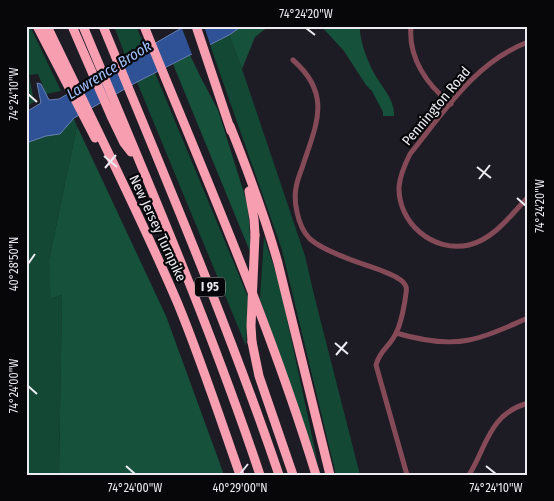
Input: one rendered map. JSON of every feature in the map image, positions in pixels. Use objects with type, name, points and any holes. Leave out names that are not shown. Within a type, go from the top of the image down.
[{"type":"highway","points":[[37,26],[66,75]]},
{"type":"highway","points":[[47,26],[66,75]]},
{"type":"highway","points":[[72,26],[88,63],[115,114]]},
{"type":"highway","name":"New Jersey Turnpike","points":[[83,26],[115,114],[140,165],[196,299],[260,475]]},
{"type":"highway","name":"New Jersey Turnpike","points":[[103,26],[213,293],[279,475]]},
{"type":"highway","points":[[196,26],[248,185],[255,235],[252,342],[259,376],[293,475]]},
{"type":"highway","name":"I 95","points":[[144,28],[247,276],[291,397],[316,475]]},
{"type":"highway","name":"New Jersey Turnpike","points":[[66,75],[126,190],[178,305],[240,475]]},
{"type":"highway","points":[[230,126],[276,254],[330,475]]},
{"type":"street","points":[[411,26],[412,45],[422,70],[438,94],[451,104]]},
{"type":"street","name":"Pennington Road","points":[[528,42],[496,58],[471,80],[410,154],[400,178],[399,188],[401,202],[412,224],[436,243],[458,247],[482,240],[500,228],[528,197]]},
{"type":"street","points":[[293,60],[310,77],[315,88],[319,111],[295,187],[296,211],[303,230],[316,244],[390,274],[403,282],[406,287],[396,333],[391,342],[382,350],[376,365],[407,475]]},
{"type":"street","points":[[396,333],[433,341],[469,340],[488,336],[528,318]]},
{"type":"street","points":[[469,475],[494,427],[510,410],[528,403]]},
{"type":"green space","points":[[26,26],[30,26],[61,91],[46,94],[38,74],[29,75],[34,102],[26,107]]},
{"type":"green space","points":[[114,26],[136,26],[146,49],[127,60]]},
{"type":"green space","points":[[242,26],[269,26],[255,37],[242,69],[229,35]]},
{"type":"green space","points":[[321,26],[360,26],[365,53],[374,73],[393,105],[394,116],[383,116],[383,112],[372,91],[344,51]]},
{"type":"green space","points":[[229,35],[305,256],[360,475],[336,475],[282,250],[210,45]]},
{"type":"green space","points":[[190,55],[218,110],[248,206],[251,254],[173,64]]},
{"type":"green space","points":[[155,73],[248,297],[246,346],[137,82]]},
{"type":"green space","points":[[74,119],[77,126],[49,260],[52,299],[62,295],[59,475],[26,475],[26,142]]},
{"type":"green space","points":[[77,126],[166,316],[224,475],[59,475],[62,295],[51,299],[49,260]]},
{"type":"green space","points":[[264,237],[279,282],[318,464],[260,299]]},
{"type":"water","points":[[185,26],[242,26],[229,35],[137,82],[74,118],[60,134],[46,136],[26,143],[26,112],[41,103],[37,83],[41,84],[49,100],[59,99]]},
{"type":"pier","points":[[181,26],[204,26],[211,47],[193,57]]},
{"type":"water label","name":"Lawrence Brook","points":[[109,70]]}]
